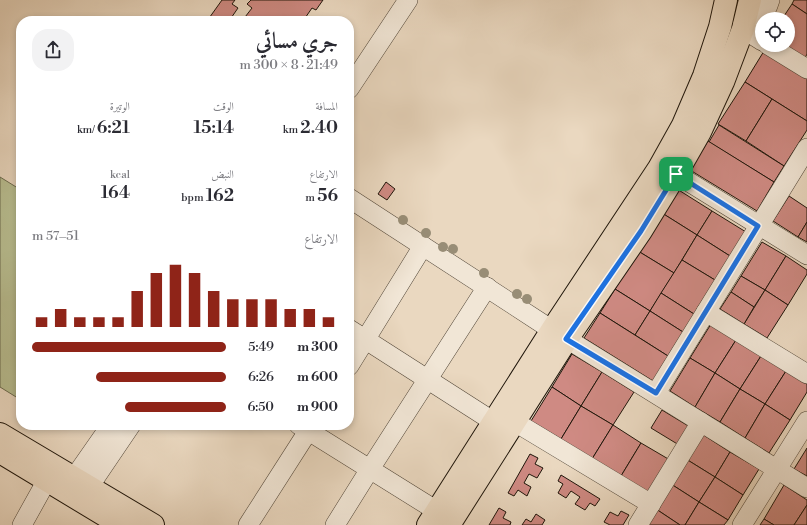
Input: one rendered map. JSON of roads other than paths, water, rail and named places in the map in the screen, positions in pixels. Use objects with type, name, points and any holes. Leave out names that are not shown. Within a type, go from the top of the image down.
[{"type":"main road","points":[[438,520],[504,422],[559,334],[659,168],[683,125],[704,76],[720,27],[726,0]]},
{"type":"main road","points":[[559,334],[641,231],[676,174],[700,132],[723,82],[743,26],[750,0]]},
{"type":"main road","points":[[0,434],[153,525]]},
{"type":"main road","points":[[0,452],[121,525]]},
{"type":"street","points":[[354,58],[393,0]]},
{"type":"street","points":[[354,81],[408,0]]},
{"type":"street","points":[[755,35],[743,26],[763,16],[770,0]]},
{"type":"street","points":[[779,52],[807,69]]},
{"type":"street","points":[[656,393],[758,226],[805,154]]},
{"type":"street","points":[[676,174],[807,255]]},
{"type":"street","points":[[354,201],[559,334],[807,488]]},
{"type":"street","points":[[354,358],[423,246]]},
{"type":"street","points":[[335,525],[487,288]]},
{"type":"street","points":[[706,312],[807,374]]},
{"type":"street","points":[[354,332],[427,380],[651,504]]},
{"type":"street","points":[[742,525],[807,421]]},
{"type":"street","points":[[638,525],[701,422]]},
{"type":"street","points":[[82,482],[108,430]]},
{"type":"street","points":[[82,482],[127,430]]},
{"type":"street","points":[[248,525],[305,430]]},
{"type":"street","points":[[312,430],[370,469],[438,520]]},
{"type":"street","points":[[22,525],[46,480]]}]
